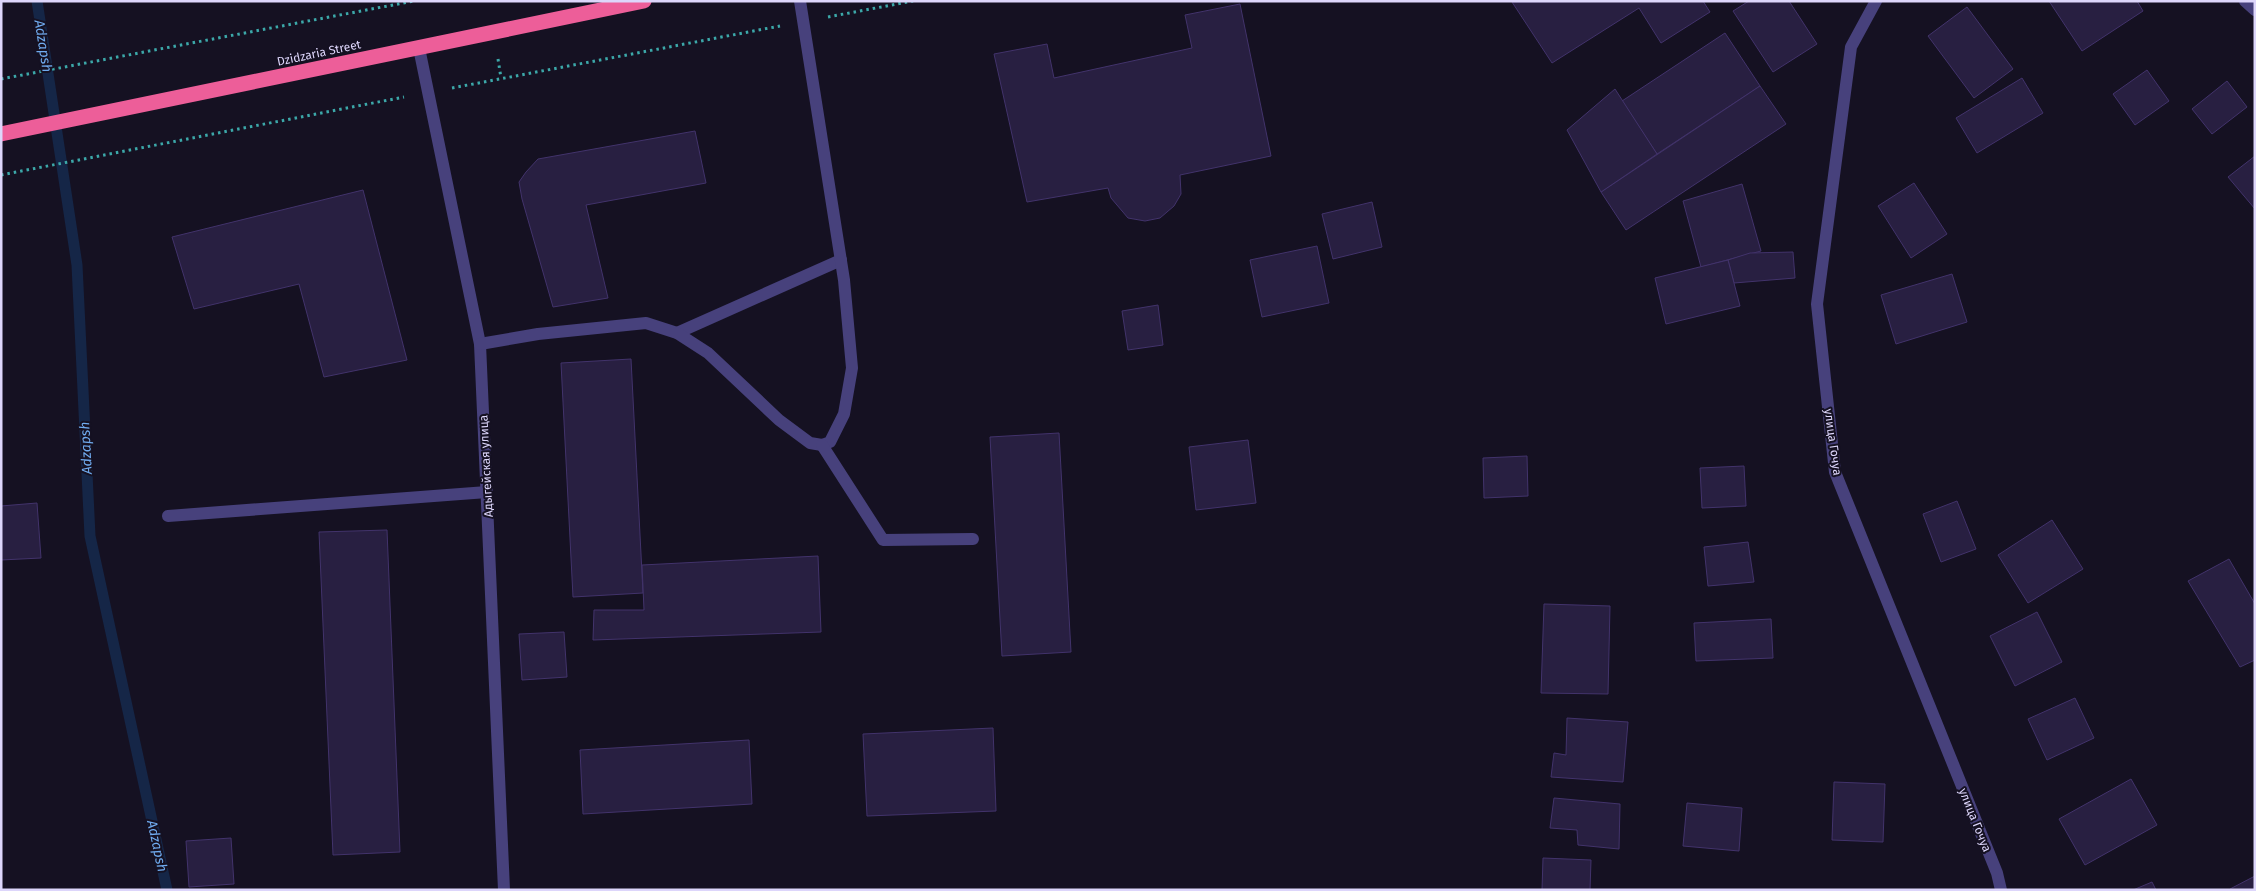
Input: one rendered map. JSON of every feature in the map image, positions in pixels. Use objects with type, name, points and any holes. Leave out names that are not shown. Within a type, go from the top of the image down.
[{"type":"highway","name":"Dzidzaria Street","points":[[1,134],[644,1]]},
{"type":"street","points":[[480,344],[538,334],[646,323],[677,333],[708,353],[779,420],[810,443],[822,445],[830,442],[836,434],[844,414],[852,368],[842,260],[800,1]]},
{"type":"street","name":"улица Гочуа","points":[[1876,1],[1851,47],[1817,304],[1835,472],[1997,872],[2000,890]]},
{"type":"street","points":[[2245,1],[2255,10]]},
{"type":"street","name":"Адыгейская улица","points":[[419,48],[480,344],[504,890]]},
{"type":"street","points":[[677,333],[842,260]]},
{"type":"street","points":[[822,445],[883,540],[973,539]]},
{"type":"street","points":[[168,516],[487,492]]},
{"type":"path","points":[[1,79],[414,1]]},
{"type":"path","points":[[1,175],[428,92],[913,1]]},
{"type":"building","points":[[1703,1],[1710,12],[1661,43],[1639,8],[1552,63],[1512,2]]},
{"type":"building","points":[[1749,1],[1789,1],[1817,44],[1773,72],[1733,11]]},
{"type":"building","points":[[2049,1],[2137,1],[2143,11],[2082,51]]},
{"type":"building","points":[[1240,4],[1271,156],[1180,175],[1181,194],[1174,206],[1160,218],[1145,221],[1128,218],[1111,198],[1108,188],[1027,202],[994,54],[1047,44],[1054,78],[1192,48],[1185,15]]},
{"type":"building","points":[[1967,7],[2013,69],[1974,98],[1928,36]]},
{"type":"building","points":[[1725,33],[1760,86],[1657,154],[1622,101]]},
{"type":"building","points":[[2147,70],[2169,101],[2135,125],[2113,94]]},
{"type":"building","points":[[2022,78],[2043,113],[1977,153],[1956,118]]},
{"type":"building","points":[[2227,81],[2247,107],[2212,134],[2192,109]]},
{"type":"building","points":[[1760,86],[1786,124],[1626,230],[1601,192]]},
{"type":"building","points":[[1615,89],[1657,154],[1601,192],[1567,130]]},
{"type":"building","points":[[695,131],[706,183],[586,205],[608,298],[553,307],[522,199],[519,182],[526,172],[538,159]]},
{"type":"building","points":[[2255,156],[2255,209],[2228,177]]},
{"type":"building","points":[[1914,183],[1947,234],[1911,258],[1878,206]]},
{"type":"building","points":[[1742,184],[1761,251],[1701,267],[1683,201]]},
{"type":"building","points":[[363,190],[407,360],[324,377],[299,284],[194,309],[172,237]]},
{"type":"building","points":[[1372,202],[1382,247],[1333,259],[1322,214]]},
{"type":"building","points":[[1317,246],[1329,303],[1262,317],[1250,260]]},
{"type":"building","points":[[1793,252],[1795,278],[1734,283],[1728,260],[1750,253]]},
{"type":"building","points":[[1728,260],[1740,306],[1666,324],[1655,278]]},
{"type":"building","points":[[1952,274],[1967,322],[1896,344],[1881,295]]},
{"type":"building","points":[[1158,305],[1163,345],[1128,350],[1122,311]]},
{"type":"building","points":[[631,359],[643,593],[573,597],[561,363]]},
{"type":"building","points":[[1059,433],[1071,652],[1002,656],[990,437]]},
{"type":"building","points":[[1248,440],[1256,503],[1196,510],[1189,447]]},
{"type":"building","points":[[1527,456],[1528,496],[1484,498],[1483,458]]},
{"type":"building","points":[[1744,466],[1746,506],[1702,508],[1700,468]]},
{"type":"building","points":[[1957,501],[1976,549],[1941,562],[1923,514]]},
{"type":"building","points":[[37,503],[41,558],[1,560],[1,506]]},
{"type":"building","points":[[2052,520],[2083,569],[2028,603],[1998,555]]},
{"type":"building","points":[[387,530],[400,852],[333,855],[319,532]]},
{"type":"building","points":[[1748,542],[1754,582],[1708,586],[1704,547]]},
{"type":"building","points":[[818,556],[821,632],[593,640],[594,610],[644,610],[642,565]]},
{"type":"building","points":[[2229,559],[2255,604],[2255,660],[2240,667],[2188,581]]},
{"type":"building","points":[[1544,604],[1610,606],[1608,694],[1541,693]]},
{"type":"building","points":[[2037,612],[2062,662],[2015,686],[1990,636]]},
{"type":"building","points":[[1771,619],[1773,658],[1696,661],[1694,623]]},
{"type":"building","points":[[564,632],[567,677],[522,680],[519,634]]},
{"type":"building","points":[[2075,698],[2094,738],[2047,760],[2028,719]]},
{"type":"building","points":[[1567,718],[1628,722],[1623,782],[1551,777],[1554,753],[1566,755]]},
{"type":"building","points":[[993,728],[996,811],[867,816],[863,734]]},
{"type":"building","points":[[749,740],[752,804],[583,814],[580,750]]},
{"type":"building","points":[[2131,779],[2157,825],[2085,865],[2059,819]]},
{"type":"building","points":[[1834,782],[1885,784],[1883,842],[1832,840]]},
{"type":"building","points":[[1554,798],[1620,804],[1619,849],[1578,845],[1577,830],[1550,828]]},
{"type":"building","points":[[1687,803],[1742,808],[1739,851],[1683,846]]},
{"type":"building","points":[[231,838],[234,884],[189,887],[186,841]]},
{"type":"building","points":[[1543,858],[1591,860],[1590,890],[1542,890]]},
{"type":"building","points":[[2255,876],[2255,890],[2230,890],[2230,889]]},
{"type":"building","points":[[2152,882],[2156,890],[2133,890]]},
{"type":"waterway","name":"Adzapsh","points":[[37,1],[77,265],[90,536],[167,890]]}]
